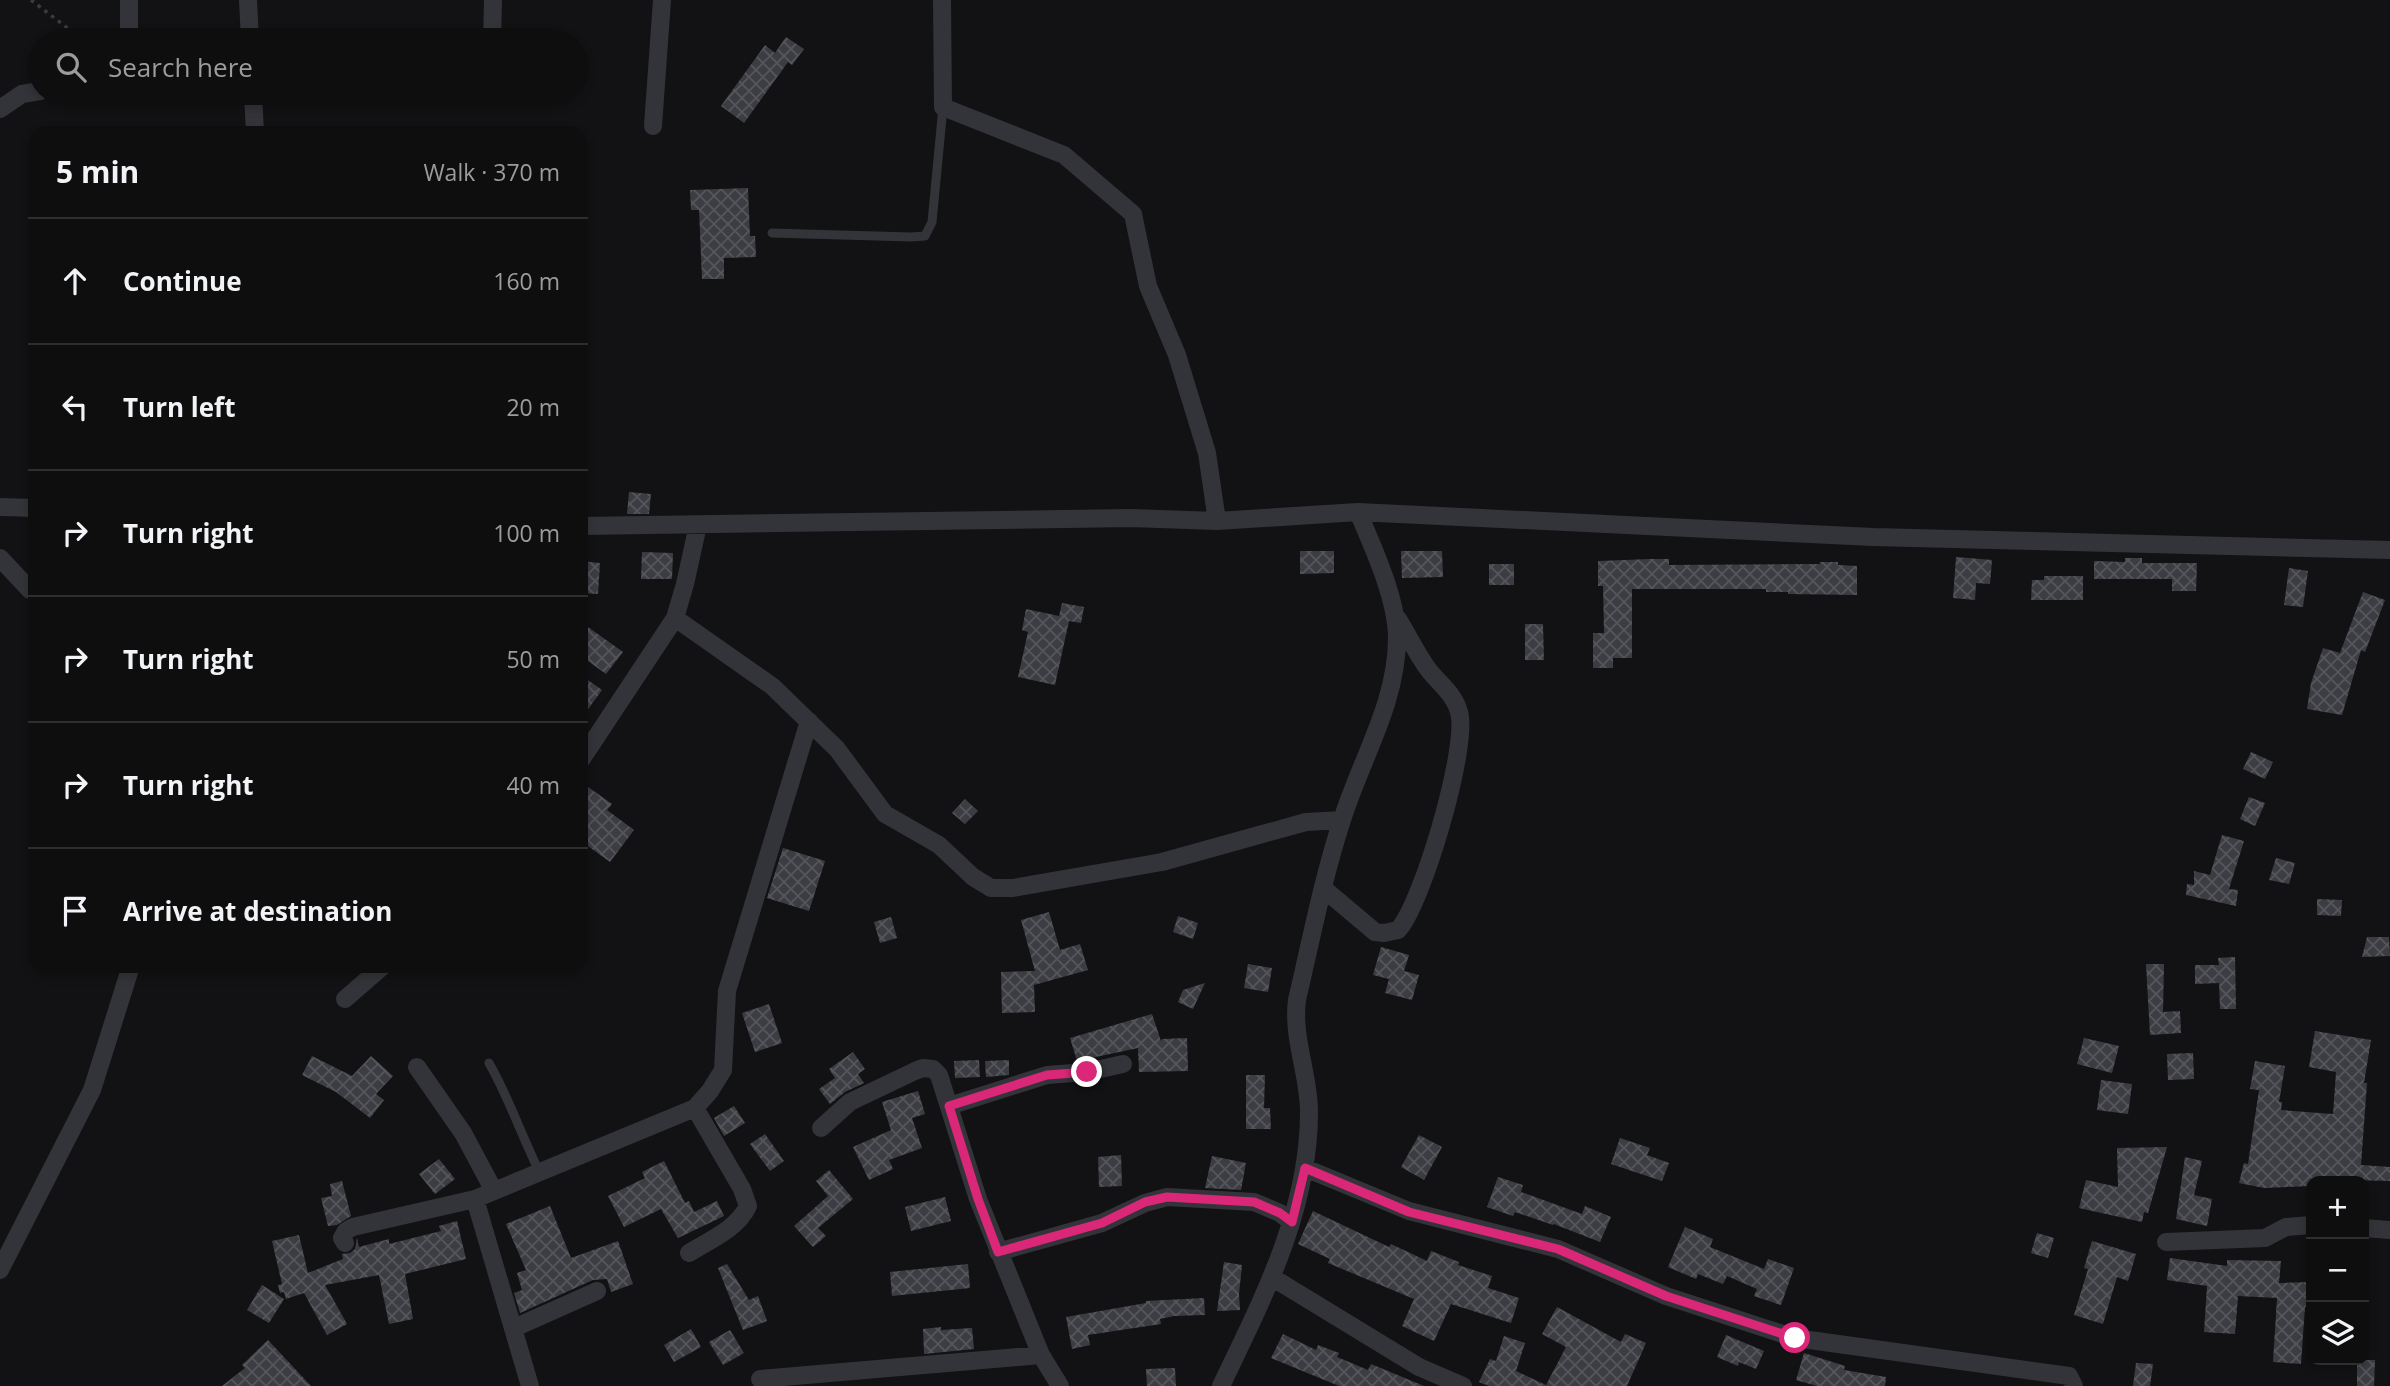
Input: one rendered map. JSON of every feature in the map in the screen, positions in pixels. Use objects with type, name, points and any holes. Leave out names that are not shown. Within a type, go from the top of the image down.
[{"type":"street","points":[[129,0],[129,28]]},
{"type":"street","points":[[248,0],[249,28]]},
{"type":"street","points":[[492,28],[493,0]]},
{"type":"street","points":[[653,126],[662,0]]},
{"type":"street","points":[[942,0],[943,107],[1064,155],[1133,214],[1148,286],[1177,355],[1208,453],[1217,521]]},
{"type":"street","points":[[0,109],[22,94],[28,93]]},
{"type":"street","points":[[254,105],[255,126]]},
{"type":"street","points":[[0,507],[28,508]]},
{"type":"street","points":[[1221,1386],[1273,1278],[1292,1222],[1305,1168],[1308,1088],[1295,1028],[1295,1016],[1342,820],[1384,712],[1395,662],[1397,636],[1393,610],[1379,562],[1358,512]]},
{"type":"street","points":[[588,526],[1130,518],[1217,521],[1358,512],[1873,537],[2390,550]]},
{"type":"street","points":[[588,749],[675,618],[698,525]]},
{"type":"street","points":[[0,558],[28,588]]},
{"type":"street","points":[[1324,890],[1375,932],[1398,930],[1410,911],[1427,867],[1453,779],[1460,746],[1460,713],[1445,686],[1429,670],[1393,610]]},
{"type":"street","points":[[675,618],[772,685],[837,749],[885,814],[939,845],[973,877],[991,888],[1013,888],[1162,862],[1306,822],[1342,820]]},
{"type":"street","points":[[345,1243],[342,1238],[346,1231],[353,1227],[475,1199],[695,1108],[723,1070],[727,991],[809,721]]},
{"type":"street","points":[[0,1270],[92,1090],[129,973]]},
{"type":"street","points":[[345,999],[375,973]]},
{"type":"street","points":[[949,1106],[1047,1075],[1087,1072],[1123,1064]]},
{"type":"street","points":[[417,1067],[463,1133],[494,1191]]},
{"type":"street","points":[[821,1128],[850,1102],[922,1068],[933,1069],[939,1075],[978,1199],[998,1252],[1041,1355],[1060,1386]]},
{"type":"street","points":[[689,1253],[732,1226],[743,1217],[748,1206],[742,1189],[695,1108]]},
{"type":"street","points":[[1305,1168],[1409,1212],[1558,1249],[1666,1296],[1795,1338],[2069,1376],[2074,1386]]},
{"type":"street","points":[[998,1252],[1102,1223],[1145,1202],[1167,1197],[1254,1202],[1280,1213],[1292,1222]]},
{"type":"street","points":[[475,1199],[530,1386]]},
{"type":"street","points":[[2166,1242],[2265,1238],[2286,1227],[2306,1225]]},
{"type":"street","points":[[2369,1228],[2390,1230]]},
{"type":"street","points":[[1273,1278],[1419,1367],[1463,1386]]},
{"type":"street","points":[[514,1328],[597,1291]]},
{"type":"street","points":[[760,1379],[1041,1355]]},
{"type":"lane","points":[[772,233],[925,236],[932,222],[943,107]]},
{"type":"lane","points":[[489,1063],[505,1090],[520,1133],[540,1173]]},
{"type":"path","points":[[31,0],[67,28]]},
{"type":"building","points":[[786,37],[804,49],[792,65],[788,62],[744,123],[721,106],[765,45],[775,53]]},
{"type":"building","points":[[748,188],[750,236],[755,236],[756,257],[724,258],[724,279],[702,279],[699,210],[691,210],[690,190]]},
{"type":"building","points":[[629,492],[651,494],[649,514],[627,514]]},
{"type":"building","points":[[1300,551],[1334,551],[1334,573],[1300,574]]},
{"type":"building","points":[[1401,551],[1442,551],[1443,577],[1402,578]]},
{"type":"building","points":[[642,552],[673,553],[672,579],[641,579]]},
{"type":"building","points":[[1956,557],[1992,560],[1990,584],[1976,583],[1975,600],[1953,598]]},
{"type":"building","points":[[2125,558],[2142,558],[2142,563],[2197,563],[2196,591],[2172,591],[2172,579],[2094,579],[2094,561],[2125,562]]},
{"type":"building","points":[[1669,559],[1669,565],[1838,562],[1838,565],[1857,566],[1857,595],[1788,594],[1766,592],[1766,589],[1632,589],[1632,658],[1613,658],[1613,668],[1593,668],[1593,633],[1604,633],[1603,586],[1598,586],[1598,561]]},
{"type":"building","points":[[588,562],[600,563],[598,594],[588,593]]},
{"type":"building","points":[[1489,564],[1514,564],[1514,585],[1489,585]]},
{"type":"building","points":[[2289,568],[2308,571],[2303,607],[2284,605]]},
{"type":"building","points":[[2044,576],[2083,576],[2083,600],[2031,600],[2032,580],[2044,580]]},
{"type":"building","points":[[2363,592],[2385,600],[2365,652],[2361,650],[2342,715],[2307,709],[2311,683],[2323,648],[2340,653]]},
{"type":"building","points":[[1062,603],[1084,607],[1081,623],[1069,621],[1055,685],[1018,677],[1028,632],[1022,630],[1026,609],[1059,616]]},
{"type":"building","points":[[1525,624],[1543,624],[1544,660],[1525,660]]},
{"type":"building","points":[[588,627],[623,652],[606,674],[588,661]]},
{"type":"building","points":[[588,680],[602,690],[588,709]]},
{"type":"building","points":[[2251,752],[2273,762],[2265,779],[2243,769]]},
{"type":"building","points":[[588,787],[612,804],[607,810],[634,830],[610,862],[588,846]]},
{"type":"building","points":[[2249,797],[2265,803],[2255,826],[2240,819]]},
{"type":"building","points":[[965,799],[978,811],[965,824],[952,813]]},
{"type":"building","points":[[2222,835],[2244,841],[2229,889],[2238,890],[2236,906],[2186,895],[2187,884],[2194,885],[2194,871],[2210,875]]},
{"type":"building","points":[[783,848],[825,861],[809,911],[767,898]]},
{"type":"building","points":[[2276,858],[2295,863],[2289,884],[2269,880]]},
{"type":"building","points":[[2317,899],[2342,900],[2341,916],[2317,915]]},
{"type":"building","points":[[1049,912],[1060,950],[1080,944],[1088,970],[1034,985],[1035,1012],[1002,1013],[1001,972],[1035,971],[1021,920]]},
{"type":"building","points":[[1178,916],[1198,923],[1193,939],[1173,932]]},
{"type":"building","points":[[891,917],[897,938],[880,943],[874,922]]},
{"type":"building","points":[[2367,937],[2389,937],[2390,956],[2362,957]]},
{"type":"building","points":[[1381,947],[1409,955],[1404,971],[1419,975],[1412,1000],[1385,993],[1389,979],[1373,975]]},
{"type":"building","points":[[2235,957],[2236,1009],[2220,1009],[2219,983],[2195,984],[2195,965],[2219,965],[2218,958]]},
{"type":"building","points":[[1248,964],[1272,968],[1268,992],[1244,988]]},
{"type":"building","points":[[2146,964],[2164,964],[2163,1012],[2180,1011],[2181,1033],[2150,1035]]},
{"type":"building","points":[[1205,983],[1193,1009],[1178,1002],[1183,990]]},
{"type":"building","points":[[769,1004],[782,1043],[755,1052],[742,1013]]},
{"type":"building","points":[[1152,1014],[1161,1041],[1187,1038],[1188,1071],[1139,1072],[1138,1048],[1077,1061],[1070,1038]]},
{"type":"building","points":[[2315,1031],[2371,1040],[2364,1083],[2367,1083],[2361,1165],[2390,1167],[2390,1181],[2369,1180],[2369,1176],[2306,1176],[2306,1186],[2264,1188],[2239,1183],[2244,1163],[2248,1164],[2259,1090],[2250,1089],[2255,1061],[2285,1066],[2279,1102],[2282,1102],[2281,1110],[2333,1114],[2336,1072],[2309,1067]]},
{"type":"building","points":[[2084,1038],[2119,1046],[2112,1073],[2077,1064]]},
{"type":"building","points":[[853,1052],[865,1069],[858,1074],[864,1083],[845,1092],[830,1104],[819,1089],[835,1078],[829,1069]]},
{"type":"building","points":[[2193,1053],[2194,1079],[2168,1080],[2167,1054]]},
{"type":"building","points":[[312,1056],[352,1076],[371,1056],[393,1076],[376,1094],[384,1100],[370,1118],[336,1092],[302,1075]]},
{"type":"building","points":[[979,1060],[980,1077],[955,1078],[954,1061]]},
{"type":"building","points":[[1009,1060],[1009,1075],[986,1077],[985,1061]]},
{"type":"building","points":[[1246,1075],[1265,1075],[1264,1108],[1270,1108],[1271,1129],[1246,1129]]},
{"type":"building","points":[[2101,1080],[2132,1084],[2128,1114],[2097,1110]]},
{"type":"building","points":[[918,1091],[925,1114],[912,1118],[922,1148],[889,1160],[893,1169],[869,1180],[853,1147],[891,1130],[882,1102]]},
{"type":"building","points":[[734,1106],[745,1123],[724,1136],[714,1118]]},
{"type":"building","points":[[765,1134],[784,1161],[770,1171],[750,1144]]},
{"type":"building","points":[[1419,1135],[1442,1147],[1424,1180],[1401,1167]]},
{"type":"building","points":[[1620,1138],[1650,1148],[1647,1155],[1669,1163],[1662,1181],[1611,1164]]},
{"type":"building","points":[[2167,1147],[2148,1213],[2144,1212],[2142,1222],[2079,1208],[2086,1180],[2118,1187],[2117,1148]]},
{"type":"building","points":[[1121,1155],[1122,1186],[1099,1187],[1098,1157]]},
{"type":"building","points":[[1212,1156],[1246,1163],[1241,1190],[1205,1188]]},
{"type":"building","points":[[2185,1157],[2202,1161],[2194,1195],[2212,1199],[2207,1226],[2176,1219]]},
{"type":"building","points":[[439,1159],[455,1179],[435,1194],[419,1174]]},
{"type":"building","points":[[664,1161],[685,1203],[689,1201],[694,1212],[717,1201],[724,1216],[678,1238],[661,1209],[624,1227],[608,1196],[645,1178],[642,1172]]},
{"type":"building","points":[[829,1170],[853,1199],[818,1228],[826,1236],[813,1247],[794,1226],[828,1196],[816,1181]]},
{"type":"building","points":[[1498,1177],[1523,1185],[1521,1192],[1582,1214],[1585,1206],[1611,1217],[1600,1242],[1554,1224],[1515,1212],[1513,1216],[1487,1207]]},
{"type":"building","points":[[342,1181],[351,1216],[337,1225],[328,1226],[321,1198],[332,1196],[330,1184]]},
{"type":"building","points":[[945,1197],[951,1221],[911,1231],[905,1207]]},
{"type":"building","points":[[550,1206],[571,1258],[618,1241],[633,1284],[611,1292],[607,1279],[593,1280],[520,1313],[514,1293],[522,1290],[517,1273],[526,1270],[506,1224]]},
{"type":"building","points":[[1313,1211],[1389,1247],[1391,1244],[1427,1261],[1431,1251],[1459,1262],[1458,1265],[1492,1276],[1488,1288],[1519,1298],[1511,1323],[1451,1304],[1434,1341],[1402,1326],[1414,1299],[1328,1263],[1330,1259],[1298,1244]]},
{"type":"building","points":[[457,1221],[466,1259],[405,1274],[413,1319],[389,1324],[379,1275],[325,1285],[347,1324],[327,1335],[304,1293],[286,1299],[284,1292],[280,1293],[278,1285],[282,1284],[272,1241],[299,1235],[308,1273],[343,1259],[342,1254],[355,1249],[357,1238],[359,1247],[389,1239],[389,1244],[441,1231],[439,1226]]},
{"type":"building","points":[[1685,1227],[1713,1239],[1710,1247],[1764,1269],[1768,1259],[1794,1268],[1781,1305],[1754,1296],[1757,1289],[1727,1276],[1723,1284],[1698,1274],[1696,1279],[1668,1267]]},
{"type":"building","points":[[2037,1233],[2054,1238],[2048,1258],[2031,1253]]},
{"type":"building","points":[[2092,1241],[2136,1254],[2128,1281],[2117,1277],[2103,1324],[2074,1315],[2088,1269],[2084,1268]]},
{"type":"building","points":[[2170,1258],[2227,1266],[2227,1260],[2281,1261],[2279,1283],[2306,1282],[2301,1364],[2273,1362],[2277,1298],[2238,1296],[2235,1334],[2204,1332],[2207,1286],[2167,1280]]},
{"type":"building","points":[[1224,1262],[1242,1265],[1240,1310],[1217,1311]]},
{"type":"building","points":[[727,1264],[749,1300],[758,1296],[767,1321],[743,1330],[718,1268]]},
{"type":"building","points":[[968,1264],[970,1288],[892,1296],[890,1272]]},
{"type":"building","points":[[262,1285],[284,1299],[269,1323],[247,1310]]},
{"type":"building","points":[[1204,1298],[1205,1315],[1174,1316],[1160,1319],[1161,1324],[1088,1335],[1090,1345],[1072,1349],[1066,1317],[1146,1301]]},
{"type":"building","points":[[1557,1307],[1621,1342],[1625,1334],[1646,1343],[1627,1386],[1489,1386],[1479,1382],[1490,1359],[1496,1361],[1504,1336],[1525,1343],[1516,1371],[1546,1385],[1566,1347],[1542,1334]]},
{"type":"building","points":[[941,1327],[941,1330],[972,1328],[974,1349],[924,1354],[923,1329]]},
{"type":"building","points":[[691,1329],[701,1347],[674,1362],[664,1345]]},
{"type":"building","points":[[730,1330],[744,1353],[723,1365],[709,1342]]},
{"type":"building","points":[[1283,1334],[1316,1350],[1318,1345],[1339,1353],[1337,1357],[1368,1370],[1371,1364],[1424,1386],[1339,1386],[1271,1358]]},
{"type":"building","points":[[1726,1335],[1764,1351],[1756,1369],[1739,1362],[1738,1366],[1717,1357]]},
{"type":"building","points":[[268,1340],[311,1386],[222,1386],[245,1368],[242,1365]]},
{"type":"building","points":[[1804,1353],[1845,1366],[1844,1370],[1886,1377],[1885,1386],[1817,1386],[1796,1380]]},
{"type":"building","points":[[2369,1360],[2375,1360],[2374,1386],[2357,1386],[2357,1365],[2369,1365]]},
{"type":"building","points":[[2136,1363],[2153,1364],[2150,1386],[2133,1386]]},
{"type":"building","points":[[1175,1368],[1176,1386],[1147,1386],[1146,1369]]},
{"type":"route","points":[[1087,1072],[1047,1075],[949,1106],[998,1252],[1102,1223],[1145,1202],[1167,1197],[1254,1202],[1280,1213],[1292,1222],[1305,1168],[1409,1212],[1434,1216],[1558,1249],[1666,1296],[1795,1338]]}]
